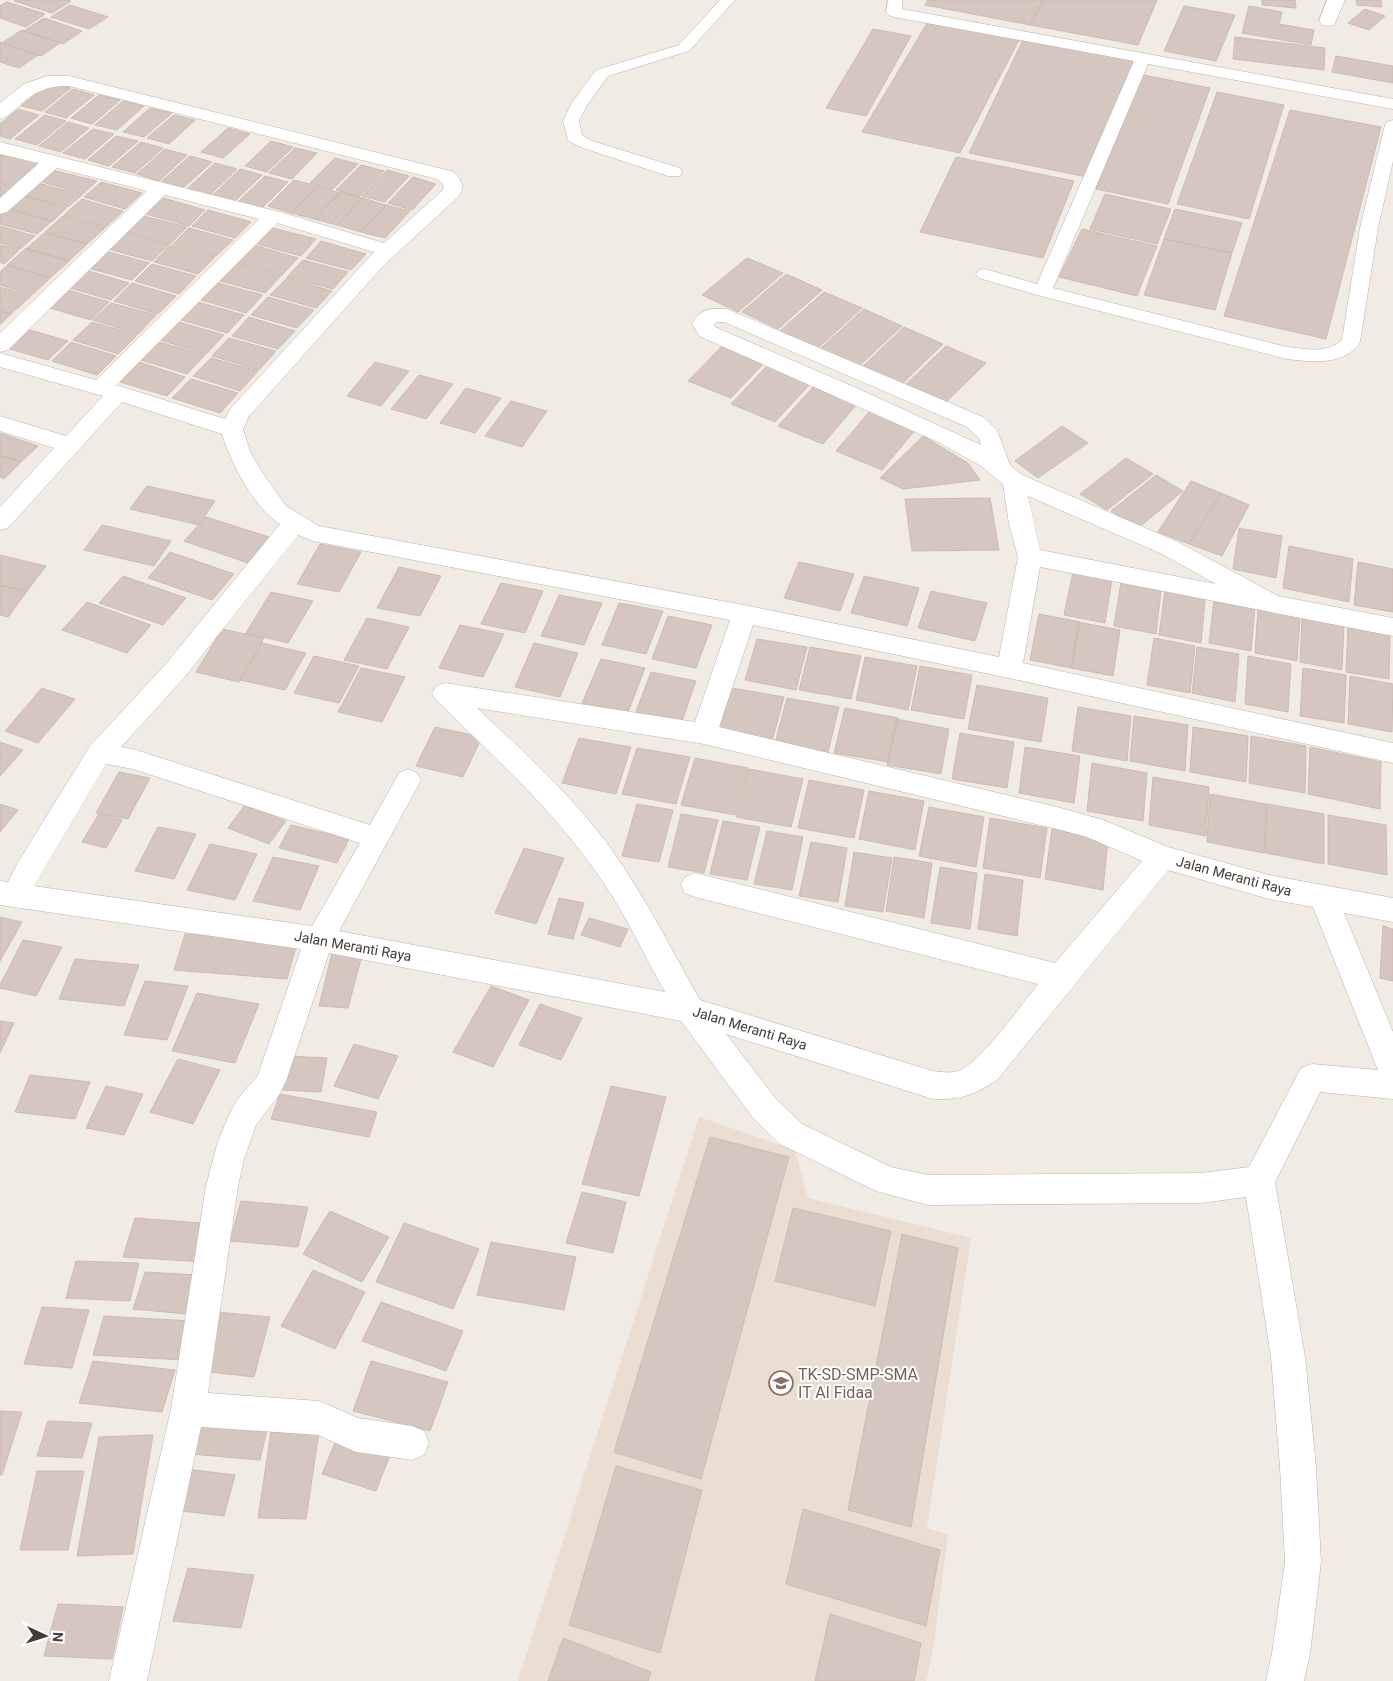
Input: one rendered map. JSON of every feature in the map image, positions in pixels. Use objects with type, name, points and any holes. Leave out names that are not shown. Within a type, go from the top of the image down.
[{"type":"street","points":[[1328,21],[1336,0]]},
{"type":"street","points":[[0,113],[36,84],[49,81],[69,81],[444,175],[452,180],[452,192],[388,250],[239,413],[232,429],[240,454],[255,480],[278,512],[313,534],[744,614],[1009,669],[1393,753]]},
{"type":"street","points":[[0,148],[273,216],[388,250]]},
{"type":"street","points":[[0,208],[53,161]]},
{"type":"street","points":[[0,345],[162,187]]},
{"type":"street","points":[[0,522],[69,445],[109,391],[273,216]]},
{"type":"street","points":[[1009,669],[1030,557],[1006,473],[989,435],[975,422],[726,316],[710,315],[703,323],[707,331],[850,392],[951,439],[1006,473],[1170,548],[1269,602]]},
{"type":"street","points":[[0,360],[232,429]]},
{"type":"street","points":[[0,424],[69,445]]},
{"type":"street","points":[[8,894],[27,872],[99,753],[174,672],[295,522]]},
{"type":"street","points":[[1030,557],[1393,627]]},
{"type":"street","points":[[704,734],[744,614]]},
{"type":"street","points":[[1162,857],[1093,828],[1056,818],[704,734],[445,694],[542,785],[575,824],[614,875],[690,1010],[764,1109],[790,1134],[888,1181],[928,1190],[1201,1188],[1259,1181]]},
{"type":"street","points":[[99,753],[133,759],[377,838]]},
{"type":"street","points":[[128,1681],[188,1409],[222,1186],[231,1150],[246,1114],[272,1081],[319,939],[408,780]]},
{"type":"street","name":"Jalan Meranti Raya","points":[[8,894],[319,939],[690,1010],[933,1085],[952,1086],[968,1082],[987,1069],[1162,857],[1269,887],[1393,910]]},
{"type":"street","points":[[695,885],[1061,977]]},
{"type":"street","points":[[1324,898],[1393,1069]]},
{"type":"street","points":[[1285,1681],[1291,1653],[1303,1562],[1298,1468],[1288,1356],[1259,1181],[1312,1078],[1393,1085]]},
{"type":"street","points":[[188,1409],[307,1416],[320,1418],[356,1435],[412,1443]]},
{"type":"lane","points":[[674,172],[586,144],[574,137],[571,121],[579,104],[602,74],[684,48],[728,0]]},
{"type":"lane","points":[[895,0],[894,12],[1000,30],[1393,104]]},
{"type":"lane","points":[[1043,291],[1143,58]]},
{"type":"lane","points":[[985,274],[1043,291],[1287,353],[1312,356],[1340,352],[1351,342],[1369,228],[1393,125]]},
{"type":"shaded area","name":"TK-SD-SMP-SMA IT Al Fidaa","points":[[699,1117],[795,1150],[808,1198],[971,1238],[927,1528],[948,1535],[933,1650],[926,1681],[518,1681]]},
{"type":"building","points":[[928,0],[1043,0],[1030,25],[925,5]]},
{"type":"building","points":[[1043,0],[1157,0],[1138,45],[1030,25]]},
{"type":"building","points":[[1262,0],[1295,0],[1296,8],[1262,5]]},
{"type":"building","points":[[1356,0],[1381,0],[1382,7],[1357,5]]},
{"type":"building","points":[[14,1],[71,1],[52,13]]},
{"type":"building","points":[[7,2],[45,14],[26,27],[0,18],[0,6]]},
{"type":"building","points":[[70,5],[108,17],[89,29],[51,17]]},
{"type":"building","points":[[1184,6],[1235,15],[1216,61],[1164,51]]},
{"type":"building","points":[[1249,6],[1282,12],[1279,24],[1314,30],[1311,45],[1242,33]]},
{"type":"building","points":[[1365,9],[1385,16],[1369,30],[1348,23]]},
{"type":"building","points":[[44,18],[82,31],[63,44],[24,31]]},
{"type":"building","points":[[929,20],[1020,38],[960,153],[862,132]]},
{"type":"building","points":[[873,29],[911,36],[866,116],[826,108]]},
{"type":"building","points":[[22,30],[60,43],[41,56],[2,43]]},
{"type":"building","points":[[1235,37],[1325,48],[1324,70],[1233,59]]},
{"type":"building","points":[[1023,40],[1133,60],[1087,177],[969,153]]},
{"type":"building","points":[[0,42],[38,55],[19,68],[0,62]]},
{"type":"building","points":[[1336,56],[1393,66],[1393,83],[1332,72]]},
{"type":"building","points":[[1143,75],[1210,88],[1168,204],[1096,189]]},
{"type":"building","points":[[50,83],[71,88],[42,111],[21,106]]},
{"type":"building","points":[[73,89],[94,95],[66,118],[45,112]]},
{"type":"building","points":[[1217,92],[1284,105],[1249,219],[1177,204]]},
{"type":"building","points":[[99,95],[120,100],[92,124],[71,118]]},
{"type":"building","points":[[123,101],[144,106],[117,130],[95,125]]},
{"type":"building","points":[[150,108],[172,113],[144,137],[123,132]]},
{"type":"building","points":[[18,109],[39,115],[10,139],[0,136],[0,124]]},
{"type":"building","points":[[1290,110],[1381,127],[1326,339],[1224,316]]},
{"type":"building","points":[[45,115],[66,121],[37,145],[15,139]]},
{"type":"building","points":[[174,115],[195,120],[169,144],[147,138]]},
{"type":"building","points":[[68,122],[89,128],[61,152],[39,146]]},
{"type":"building","points":[[228,128],[250,134],[223,158],[201,152]]},
{"type":"building","points":[[93,129],[114,134],[85,159],[63,153]]},
{"type":"building","points":[[116,136],[138,141],[109,166],[88,160]]},
{"type":"building","points":[[271,141],[293,147],[267,172],[245,166]]},
{"type":"building","points":[[141,142],[163,148],[135,173],[112,167]]},
{"type":"building","points":[[295,148],[317,153],[292,179],[269,173]]},
{"type":"building","points":[[165,149],[187,155],[159,181],[137,174]]},
{"type":"building","points":[[0,155],[40,165],[16,186],[0,182]]},
{"type":"building","points":[[190,156],[212,162],[184,187],[162,181]]},
{"type":"building","points":[[956,157],[1074,181],[1043,258],[920,232]]},
{"type":"building","points":[[335,158],[358,164],[333,189],[310,183]]},
{"type":"building","points":[[215,163],[237,169],[210,195],[187,189]]},
{"type":"building","points":[[361,165],[384,171],[359,197],[336,190]]},
{"type":"building","points":[[240,169],[262,175],[235,201],[213,195]]},
{"type":"building","points":[[52,170],[97,181],[83,194],[39,181]]},
{"type":"building","points":[[387,170],[409,176],[385,202],[362,196]]},
{"type":"building","points":[[265,176],[288,182],[261,209],[238,202]]},
{"type":"building","points":[[413,177],[436,184],[412,210],[388,203]]},
{"type":"building","points":[[294,180],[317,186],[291,213],[268,206]]},
{"type":"building","points":[[101,182],[142,193],[125,209],[84,197]]},
{"type":"building","points":[[0,183],[14,187],[0,199]]},
{"type":"building","points":[[38,183],[82,195],[68,207],[23,195]]},
{"type":"building","points":[[318,186],[340,193],[314,219],[291,213]]},
{"type":"building","points":[[340,192],[363,198],[337,225],[314,219]]},
{"type":"building","points":[[1105,194],[1171,209],[1157,244],[1090,229]]},
{"type":"building","points":[[22,195],[66,208],[53,221],[8,208]]},
{"type":"building","points":[[163,198],[205,210],[189,226],[146,214]]},
{"type":"building","points":[[363,198],[386,205],[361,232],[337,225]]},
{"type":"building","points":[[82,199],[123,211],[106,227],[64,215]]},
{"type":"building","points":[[386,205],[410,211],[385,238],[361,232]]},
{"type":"building","points":[[7,209],[52,221],[37,234],[0,224],[0,215]]},
{"type":"building","points":[[1175,209],[1242,223],[1232,253],[1164,239]]},
{"type":"building","points":[[208,210],[251,222],[235,238],[192,226]]},
{"type":"building","points":[[63,216],[105,228],[87,244],[45,232]]},
{"type":"building","points":[[144,216],[187,227],[170,244],[127,232]]},
{"type":"building","points":[[0,226],[35,236],[20,249],[0,243]]},
{"type":"building","points":[[189,228],[233,240],[216,256],[173,244]]},
{"type":"building","points":[[273,228],[316,239],[301,256],[257,244]]},
{"type":"building","points":[[1082,229],[1157,246],[1137,296],[1059,277]]},
{"type":"building","points":[[44,233],[87,244],[69,261],[26,249]]},
{"type":"building","points":[[126,233],[169,245],[152,261],[108,249]]},
{"type":"building","points":[[1164,239],[1232,253],[1215,310],[1144,295]]},
{"type":"building","points":[[321,241],[366,254],[351,270],[306,258]]},
{"type":"building","points":[[0,245],[19,250],[4,264],[0,262]]},
{"type":"building","points":[[171,245],[215,257],[198,274],[154,262]]},
{"type":"building","points":[[254,245],[298,258],[282,275],[238,262]]},
{"type":"building","points":[[26,248],[69,261],[50,278],[7,265]]},
{"type":"building","points":[[106,251],[149,263],[132,280],[88,268]]},
{"type":"building","points":[[747,258],[783,273],[738,312],[702,295]]},
{"type":"building","points":[[303,260],[348,272],[333,289],[287,277]]},
{"type":"building","points":[[237,263],[281,276],[265,293],[220,281]]},
{"type":"building","points":[[152,264],[196,276],[179,294],[135,281]]},
{"type":"building","points":[[8,265],[50,278],[32,295],[0,285],[0,272]]},
{"type":"building","points":[[85,270],[129,283],[111,300],[67,287]]},
{"type":"building","points":[[786,274],[822,290],[778,329],[742,312]]},
{"type":"building","points":[[287,278],[332,291],[316,308],[270,295]]},
{"type":"building","points":[[132,283],[176,296],[158,314],[114,301]]},
{"type":"building","points":[[218,283],[263,295],[246,313],[201,300]]},
{"type":"building","points":[[0,287],[31,296],[11,314],[0,310]]},
{"type":"building","points":[[65,289],[109,302],[91,320],[46,307]]},
{"type":"building","points":[[824,292],[862,308],[818,348],[780,331]]},
{"type":"building","points":[[268,297],[314,310],[297,328],[251,315]]},
{"type":"building","points":[[198,302],[244,315],[227,333],[181,320]]},
{"type":"building","points":[[111,303],[156,315],[138,334],[93,320]]},
{"type":"building","points":[[864,309],[902,326],[859,366],[820,349]]},
{"type":"building","points":[[0,311],[11,314],[0,325]]},
{"type":"building","points":[[249,317],[295,331],[278,349],[232,336]]},
{"type":"building","points":[[92,322],[137,335],[118,354],[73,340]]},
{"type":"building","points":[[179,322],[224,335],[206,354],[160,340]]},
{"type":"building","points":[[904,327],[943,344],[900,386],[861,368]]},
{"type":"building","points":[[23,328],[68,341],[48,360],[3,347]]},
{"type":"building","points":[[229,338],[276,351],[259,370],[212,356]]},
{"type":"building","points":[[71,342],[116,356],[97,375],[52,361]]},
{"type":"building","points":[[159,342],[205,355],[187,374],[141,360]]},
{"type":"building","points":[[724,344],[766,361],[731,398],[688,381]]},
{"type":"building","points":[[946,346],[986,363],[943,405],[903,387]]},
{"type":"building","points":[[211,358],[258,371],[240,391],[193,376]]},
{"type":"building","points":[[139,362],[185,377],[167,396],[120,382]]},
{"type":"building","points":[[375,362],[409,371],[381,406],[347,396]]},
{"type":"building","points":[[767,366],[811,383],[775,422],[731,404]]},
{"type":"building","points":[[419,375],[453,384],[426,419],[391,409]]},
{"type":"building","points":[[191,379],[238,393],[220,413],[172,398]]},
{"type":"building","points":[[813,387],[857,404],[823,444],[778,426]]},
{"type":"building","points":[[466,388],[501,398],[475,433],[440,423]]},
{"type":"building","points":[[511,401],[547,411],[522,447],[485,436]]},
{"type":"building","points":[[870,411],[916,429],[882,470],[836,451]]},
{"type":"building","points":[[1062,426],[1088,443],[1038,478],[1015,461]]},
{"type":"building","points":[[0,433],[38,446],[21,462],[0,455]]},
{"type":"building","points":[[923,436],[968,463],[980,480],[903,489],[880,478]]},
{"type":"building","points":[[0,455],[21,462],[4,479],[0,477]]},
{"type":"building","points":[[1126,458],[1153,474],[1107,510],[1080,494]]},
{"type":"building","points":[[1156,475],[1183,491],[1138,528],[1111,511]]},
{"type":"building","points":[[1191,481],[1221,493],[1189,544],[1158,532]]},
{"type":"building","points":[[147,486],[215,501],[199,525],[130,509]]},
{"type":"building","points":[[1221,493],[1249,505],[1222,556],[1189,544]]},
{"type":"building","points":[[990,498],[999,550],[912,551],[905,499]]},
{"type":"building","points":[[206,517],[269,537],[248,563],[184,541]]},
{"type":"building","points":[[102,525],[171,541],[154,566],[84,550]]},
{"type":"building","points":[[1239,528],[1282,536],[1276,578],[1233,569]]},
{"type":"building","points":[[320,544],[361,552],[339,592],[297,584]]},
{"type":"building","points":[[1289,546],[1353,559],[1349,602],[1283,588]]},
{"type":"building","points":[[170,552],[234,574],[212,600],[148,578]]},
{"type":"building","points":[[0,555],[46,566],[27,591],[0,585]]},
{"type":"building","points":[[799,562],[854,574],[840,611],[784,598]]},
{"type":"building","points":[[1358,562],[1393,569],[1393,612],[1354,605]]},
{"type":"building","points":[[399,567],[441,576],[420,616],[377,608]]},
{"type":"building","points":[[1073,572],[1112,579],[1105,623],[1064,615]]},
{"type":"building","points":[[123,576],[186,598],[163,625],[99,603]]},
{"type":"building","points":[[864,576],[919,588],[907,626],[851,613]]},
{"type":"building","points":[[1121,582],[1161,590],[1156,634],[1114,626]]},
{"type":"building","points":[[501,583],[543,591],[525,633],[481,624]]},
{"type":"building","points":[[0,585],[27,591],[8,617],[0,615]]},
{"type":"building","points":[[931,591],[987,603],[975,641],[918,628]]},
{"type":"building","points":[[1165,591],[1205,599],[1201,643],[1159,635]]},
{"type":"building","points":[[271,592],[313,601],[288,643],[246,633]]},
{"type":"building","points":[[559,595],[602,603],[584,645],[541,636]]},
{"type":"building","points":[[1214,599],[1255,606],[1251,651],[1209,643]]},
{"type":"building","points":[[87,602],[151,625],[127,653],[62,630]]},
{"type":"building","points":[[619,603],[663,611],[646,654],[602,645]]},
{"type":"building","points":[[1258,608],[1300,616],[1297,661],[1255,653]]},
{"type":"building","points":[[1039,614],[1080,622],[1072,668],[1030,660]]},
{"type":"building","points":[[668,616],[712,625],[696,668],[652,659]]},
{"type":"building","points":[[1302,617],[1344,624],[1342,670],[1300,662]]},
{"type":"building","points":[[367,618],[409,627],[387,669],[344,660]]},
{"type":"building","points":[[1078,622],[1120,630],[1113,676],[1071,668]]},
{"type":"building","points":[[460,625],[504,634],[483,677],[439,668]]},
{"type":"building","points":[[1348,626],[1390,633],[1389,679],[1346,672]]},
{"type":"building","points":[[222,629],[264,638],[239,682],[196,672]]},
{"type":"building","points":[[1154,638],[1195,646],[1190,693],[1147,685]]},
{"type":"building","points":[[757,639],[807,647],[796,690],[745,680]]},
{"type":"building","points":[[262,643],[306,653],[285,690],[240,680]]},
{"type":"building","points":[[534,643],[578,653],[560,697],[515,687]]},
{"type":"building","points":[[810,647],[861,656],[851,699],[799,690]]},
{"type":"building","points":[[1197,647],[1239,654],[1235,702],[1192,693]]},
{"type":"building","points":[[314,656],[359,666],[339,703],[294,693]]},
{"type":"building","points":[[1248,656],[1291,664],[1288,712],[1245,704]]},
{"type":"building","points":[[865,657],[917,666],[908,710],[856,700]]},
{"type":"building","points":[[601,659],[645,668],[628,712],[582,703]]},
{"type":"building","points":[[920,666],[972,675],[964,719],[911,710]]},
{"type":"building","points":[[361,668],[405,677],[382,722],[338,712]]},
{"type":"building","points":[[1303,668],[1346,675],[1344,723],[1300,716]]},
{"type":"building","points":[[651,672],[696,681],[680,727],[634,717]]},
{"type":"building","points":[[1350,676],[1393,684],[1392,732],[1348,724]]},
{"type":"building","points":[[977,685],[1048,698],[1041,742],[968,729]]},
{"type":"building","points":[[42,688],[75,699],[38,743],[5,731]]},
{"type":"building","points":[[732,688],[784,697],[772,741],[719,732]]},
{"type":"building","points":[[787,698],[839,707],[828,752],[775,743]]},
{"type":"building","points":[[1078,707],[1131,716],[1127,761],[1072,751]]},
{"type":"building","points":[[845,708],[898,718],[888,762],[834,753]]},
{"type":"building","points":[[1134,716],[1188,725],[1185,771],[1130,761]]},
{"type":"building","points":[[896,719],[949,729],[941,774],[887,765]]},
{"type":"building","points":[[435,727],[482,737],[463,777],[416,766]]},
{"type":"building","points":[[1193,727],[1248,736],[1246,782],[1190,772]]},
{"type":"building","points":[[960,733],[1014,742],[1007,788],[952,779]]},
{"type":"building","points":[[1251,736],[1306,746],[1305,793],[1249,783]]},
{"type":"building","points":[[579,738],[631,747],[616,794],[562,783]]},
{"type":"building","points":[[0,742],[23,750],[0,776]]},
{"type":"building","points":[[1025,747],[1080,756],[1074,803],[1019,793]]},
{"type":"building","points":[[1310,747],[1381,762],[1380,809],[1308,794]]},
{"type":"building","points":[[637,748],[690,757],[676,804],[622,794]]},
{"type":"building","points":[[695,758],[748,768],[735,815],[681,805]]},
{"type":"building","points":[[1092,763],[1147,773],[1143,821],[1087,811]]},
{"type":"building","points":[[749,769],[803,779],[791,827],[736,817]]},
{"type":"building","points":[[119,772],[150,778],[128,819],[96,813]]},
{"type":"building","points":[[1153,777],[1209,787],[1206,836],[1149,825]]},
{"type":"building","points":[[809,780],[864,790],[854,838],[798,828]]},
{"type":"building","points":[[869,791],[924,801],[915,850],[859,839]]},
{"type":"building","points":[[1210,794],[1266,804],[1264,853],[1207,842]]},
{"type":"building","points":[[0,804],[18,810],[0,832]]},
{"type":"building","points":[[637,804],[673,810],[659,862],[622,856]]},
{"type":"building","points":[[1267,804],[1324,814],[1324,864],[1265,853]]},
{"type":"building","points":[[245,805],[286,821],[269,844],[228,828]]},
{"type":"building","points":[[929,807],[984,817],[976,867],[919,856]]},
{"type":"building","points":[[99,814],[122,820],[106,848],[82,842]]},
{"type":"building","points":[[681,814],[718,820],[704,873],[668,867]]},
{"type":"building","points":[[1328,815],[1386,825],[1387,875],[1328,864]]},
{"type":"building","points":[[990,818],[1047,828],[1040,878],[983,868]]},
{"type":"building","points":[[723,821],[760,827],[747,880],[710,874]]},
{"type":"building","points":[[291,825],[349,839],[337,863],[279,848]]},
{"type":"building","points":[[158,827],[196,834],[174,879],[135,871]]},
{"type":"building","points":[[1052,829],[1108,839],[1103,890],[1045,879]]},
{"type":"building","points":[[767,831],[803,837],[792,890],[754,884]]},
{"type":"building","points":[[811,842],[847,848],[838,902],[799,896]]},
{"type":"building","points":[[210,844],[257,854],[235,900],[187,890]]},
{"type":"building","points":[[524,848],[564,858],[536,924],[495,913]]},
{"type":"building","points":[[854,852],[892,858],[883,912],[845,906]]},
{"type":"building","points":[[273,857],[319,866],[300,910],[253,901]]},
{"type":"building","points":[[894,857],[932,863],[924,918],[886,911]]},
{"type":"building","points":[[940,867],[977,873],[970,929],[931,923]]},
{"type":"building","points":[[985,874],[1023,880],[1017,936],[978,929]]},
{"type":"building","points":[[559,898],[584,903],[573,939],[548,934]]},
{"type":"building","points":[[0,917],[22,922],[0,961]]},
{"type":"building","points":[[589,918],[628,929],[620,947],[581,935]]},
{"type":"building","points":[[1383,926],[1393,929],[1393,981],[1380,978]]},
{"type":"building","points":[[185,934],[297,943],[287,979],[174,970]]},
{"type":"building","points":[[23,940],[62,947],[36,996],[0,988]]},
{"type":"building","points":[[332,953],[362,955],[348,1008],[319,1006]]},
{"type":"building","points":[[75,959],[139,965],[124,1006],[59,999]]},
{"type":"building","points":[[145,981],[188,986],[167,1040],[124,1035]]},
{"type":"building","points":[[491,986],[529,1000],[493,1067],[453,1052]]},
{"type":"building","points":[[197,993],[259,1004],[235,1063],[172,1051]]},
{"type":"building","points":[[540,1004],[582,1018],[561,1060],[519,1045]]},
{"type":"building","points":[[0,1021],[14,1023],[0,1053]]},
{"type":"building","points":[[354,1044],[398,1056],[378,1099],[334,1086]]},
{"type":"building","points":[[288,1056],[327,1058],[321,1092],[281,1090]]},
{"type":"building","points":[[178,1059],[220,1070],[193,1124],[150,1112]]},
{"type":"building","points":[[30,1075],[90,1082],[75,1119],[15,1112]]},
{"type":"building","points":[[106,1086],[143,1094],[124,1135],[86,1128]]},
{"type":"building","points":[[611,1086],[666,1097],[639,1196],[582,1184]]},
{"type":"building","points":[[280,1094],[377,1112],[369,1137],[271,1119]]},
{"type":"building","points":[[710,1137],[789,1157],[701,1479],[614,1452]]},
{"type":"building","points":[[582,1192],[626,1202],[613,1253],[566,1243]]},
{"type":"building","points":[[241,1201],[308,1207],[298,1247],[230,1241]]},
{"type":"building","points":[[793,1208],[891,1231],[875,1306],[775,1281]]},
{"type":"building","points":[[330,1211],[389,1237],[362,1282],[303,1254]]},
{"type":"building","points":[[135,1218],[214,1224],[204,1262],[123,1257]]},
{"type":"building","points":[[404,1223],[479,1249],[453,1309],[376,1282]]},
{"type":"building","points":[[902,1234],[958,1248],[911,1527],[848,1510]]},
{"type":"building","points":[[491,1242],[576,1257],[564,1310],[477,1295]]},
{"type":"building","points":[[76,1261],[139,1263],[130,1301],[66,1298]]},
{"type":"building","points":[[313,1270],[365,1292],[335,1349],[281,1326]]},
{"type":"building","points":[[145,1272],[198,1275],[187,1314],[133,1309]]},
{"type":"building","points":[[381,1302],[463,1331],[446,1371],[362,1341]]},
{"type":"building","points":[[42,1307],[89,1310],[72,1368],[24,1364]]},
{"type":"building","points":[[218,1312],[270,1317],[254,1377],[201,1371]]},
{"type":"building","points":[[104,1316],[192,1321],[183,1360],[93,1355]]},
{"type":"building","points":[[93,1361],[175,1370],[162,1412],[79,1403]]},
{"type":"building","points":[[371,1361],[448,1382],[430,1431],[353,1411]]},
{"type":"building","points":[[0,1411],[22,1412],[2,1475],[0,1475]]},
{"type":"building","points":[[191,1413],[269,1420],[260,1460],[180,1453]]},
{"type":"building","points":[[48,1421],[92,1423],[82,1458],[37,1456]]},
{"type":"building","points":[[271,1432],[319,1432],[306,1519],[258,1518]]},
{"type":"building","points":[[153,1435],[133,1554],[77,1556],[99,1437]]},
{"type":"building","points":[[337,1438],[390,1455],[376,1491],[322,1474]]},
{"type":"building","points":[[616,1466],[702,1490],[660,1653],[569,1625]]},
{"type":"building","points":[[186,1469],[235,1475],[224,1516],[174,1510]]},
{"type":"building","points":[[37,1471],[84,1471],[68,1550],[20,1550]]},
{"type":"building","points":[[803,1509],[940,1550],[926,1626],[786,1584]]},
{"type":"building","points":[[188,1568],[254,1575],[241,1628],[173,1621]]},
{"type":"building","points":[[58,1604],[123,1607],[112,1659],[44,1656]]},
{"type":"building","points":[[830,1614],[921,1643],[914,1681],[815,1681]]},
{"type":"building","points":[[563,1638],[651,1672],[648,1681],[548,1681]]},
{"type":"place","name":"TK-SD-SMP-SMA IT Al Fidaa","points":[[781,1383]]}]
